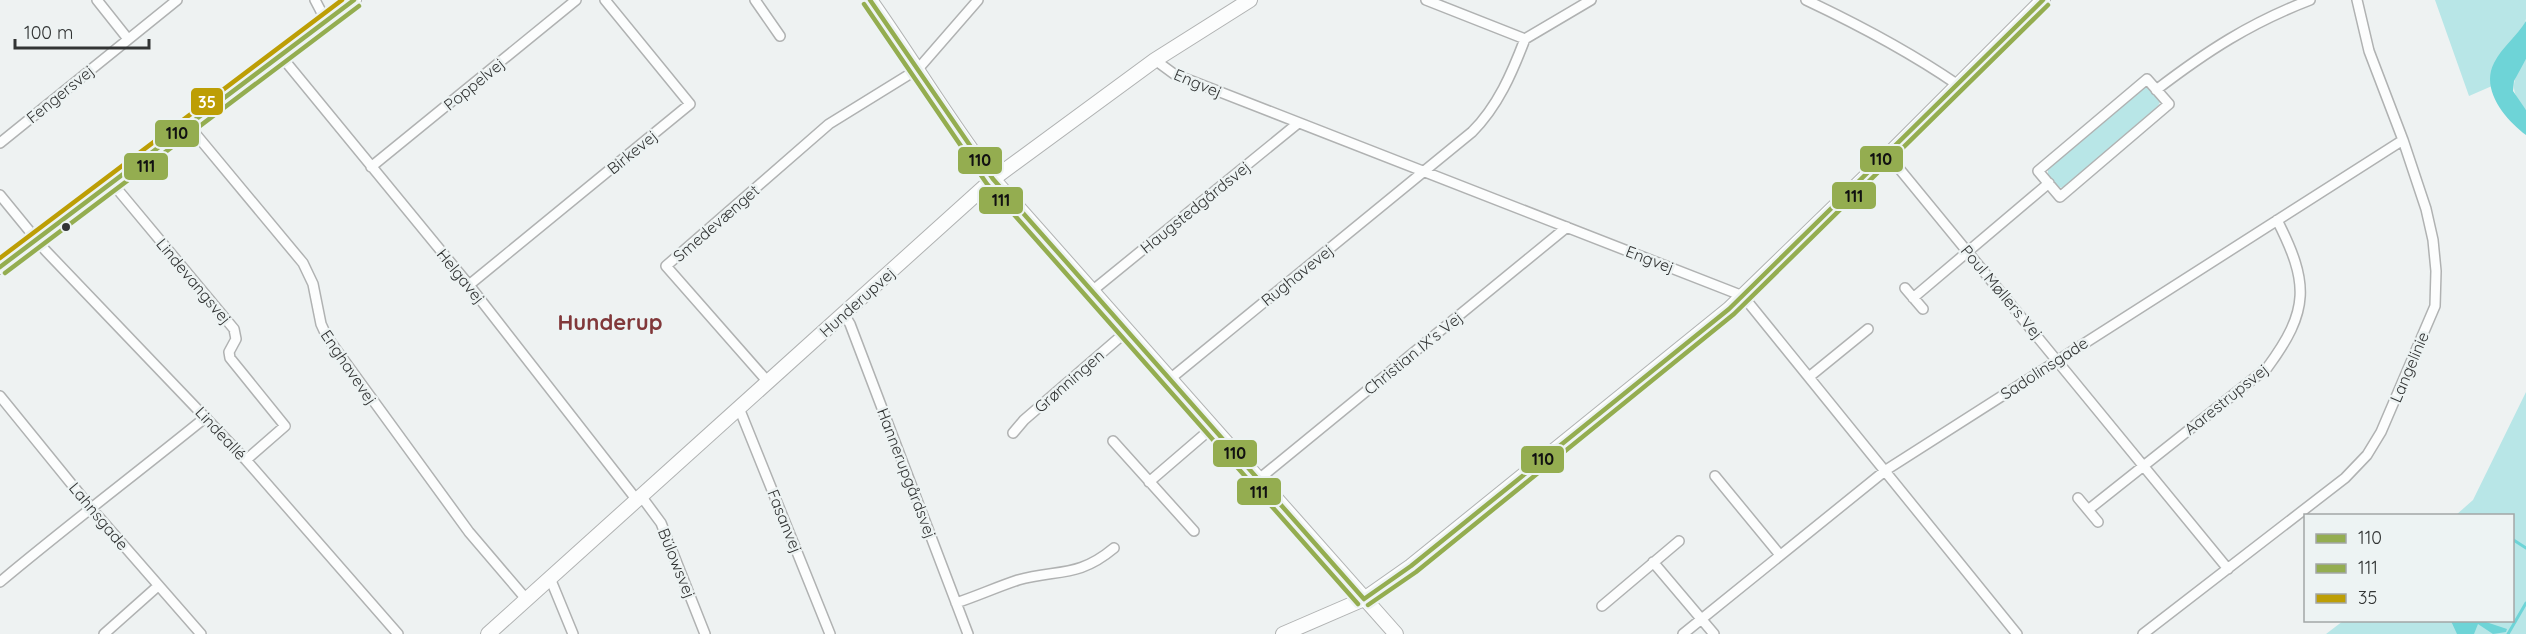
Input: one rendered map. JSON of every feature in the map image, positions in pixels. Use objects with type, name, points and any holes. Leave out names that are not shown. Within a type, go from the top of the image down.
[{"type":"street","points":[[97,0],[128,39]]},
{"type":"street","name":"Fengersvej","points":[[0,143],[177,0]]},
{"type":"street","points":[[315,0],[326,21]]},
{"type":"street","points":[[0,267],[354,0]]},
{"type":"street","name":"Poppelvej","points":[[371,167],[576,0]]},
{"type":"street","name":"Birkevej","points":[[469,285],[690,104],[605,0]]},
{"type":"street","points":[[755,0],[780,36]]},
{"type":"street","points":[[870,0],[918,69],[964,142],[993,179],[1396,634]]},
{"type":"street","points":[[918,69],[978,0]]},
{"type":"street","name":"Hunderupvej","points":[[488,634],[993,179],[1155,60],[1250,0]]},
{"type":"street","points":[[1426,0],[1516,38],[1525,39],[1592,0]]},
{"type":"street","points":[[1806,0],[1860,25],[1911,54],[1958,85]]},
{"type":"street","points":[[1283,634],[1364,598],[1411,566],[1743,296],[2043,0]]},
{"type":"street","points":[[2156,90],[2244,29],[2310,0]]},
{"type":"street","name":"Langelinie","points":[[2143,634],[2345,478],[2367,455],[2381,432],[2435,306],[2436,271],[2433,240],[2426,209],[2403,140],[2368,51],[2357,0]]},
{"type":"street","name":"Rughavevej","points":[[1170,379],[1425,171],[1487,117],[1498,100],[1525,39]]},
{"type":"street","name":"Helgavej","points":[[281,56],[469,285],[638,498]]},
{"type":"street","name":"Engvej","points":[[1155,60],[1174,74],[1298,124],[1425,171],[1743,296],[2017,634]]},
{"type":"street","name":"Smedevænget","points":[[768,382],[666,266],[829,124],[918,69]]},
{"type":"street","points":[[2147,79],[2156,90],[2169,104],[2060,197],[2038,171],[2147,79]]},
{"type":"street","name":"Haugstedgårdsvej","points":[[1092,291],[1298,124]]},
{"type":"street","name":"Enghavevej","points":[[189,126],[303,263],[313,284],[321,324],[327,337],[469,532],[527,600]]},
{"type":"street","name":"Sadolinsgade","points":[[1683,634],[1886,470],[2403,140]]},
{"type":"street","name":"Poul Møllers Vej","points":[[1888,155],[2058,359],[2228,569]]},
{"type":"street","points":[[1913,298],[2049,183]]},
{"type":"street","name":"Lindevangsvej","points":[[113,184],[234,329],[236,339],[229,352],[230,358],[285,426],[246,460]]},
{"type":"street","name":"Lindeallé","points":[[0,195],[36,240],[246,460],[398,634]]},
{"type":"street","name":"Aarestrupsvej","points":[[2088,510],[2267,368],[2287,341],[2299,310],[2301,283],[2293,251],[2277,220]]},
{"type":"street","name":"Christian IX's Vej","points":[[1259,479],[1568,227]]},
{"type":"street","points":[[1905,288],[1923,309]]},
{"type":"street","name":"Hannerupgårdsvej","points":[[844,314],[850,324],[968,634]]},
{"type":"street","points":[[1809,377],[1868,329]]},
{"type":"street","name":"Grønningen","points":[[1013,433],[1024,420],[1127,331]]},
{"type":"street","name":"Lahnsgade","points":[[0,396],[91,508],[201,634]]},
{"type":"street","name":"Fasanvej","points":[[739,408],[830,634]]},
{"type":"street","points":[[0,582],[206,417]]},
{"type":"street","points":[[1149,482],[1213,427]]},
{"type":"street","points":[[1113,441],[1194,531]]},
{"type":"street","points":[[1715,476],[1780,555]]},
{"type":"street","name":"Bülowsvej","points":[[638,498],[661,523],[705,634]]},
{"type":"street","points":[[2078,498],[2098,522]]},
{"type":"street","points":[[1602,606],[1679,541]]},
{"type":"street","points":[[956,603],[1019,580],[1078,570],[1098,561],[1114,548]]},
{"type":"street","points":[[1653,562],[1714,634]]},
{"type":"street","points":[[550,578],[573,634]]},
{"type":"street","points":[[104,634],[158,586]]},
{"type":"shaded area","points":[[2435,0],[2526,0],[2526,19],[2523,28],[2495,65],[2492,86],[2469,96]]},
{"type":"shaded area","points":[[2526,59],[2526,110],[2516,97],[2514,85]]},
{"type":"shaded area","points":[[2143,87],[2149,88],[2160,102],[2158,106],[2063,188],[2058,187],[2048,177],[2048,169]]},
{"type":"shaded area","points":[[2526,392],[2526,634],[2326,634],[2342,622],[2514,622],[2514,514],[2457,514],[2473,500]]},
{"type":"water","points":[[2526,21],[2526,59],[2514,81],[2513,91],[2526,110],[2526,135],[2503,113],[2490,84],[2497,57]]},
{"type":"water","points":[[2451,622],[2486,622],[2507,629],[2506,632],[2493,634],[2478,624],[2474,634],[2457,634]]},
{"type":"waterway","points":[[2514,540],[2526,548]]},
{"type":"waterway","points":[[2508,634],[2526,603]]},
{"type":"transit line","name":"35","points":[[0,258],[342,0]]},
{"type":"transit line","name":"110","points":[[0,267],[354,0]]},
{"type":"transit line","name":"110","points":[[870,0],[993,179],[1364,599]]},
{"type":"transit line","name":"110","points":[[1364,599],[1411,566],[1729,309],[2043,0]]},
{"type":"transit line","name":"111","points":[[864,4],[987,184],[1358,604]]},
{"type":"transit line","name":"111","points":[[1368,605],[1416,572],[1734,314],[2048,5]]},
{"type":"transit line","name":"111","points":[[5,273],[359,6]]},
{"type":"district","name":"Hunderup","points":[[610,322]]}]
